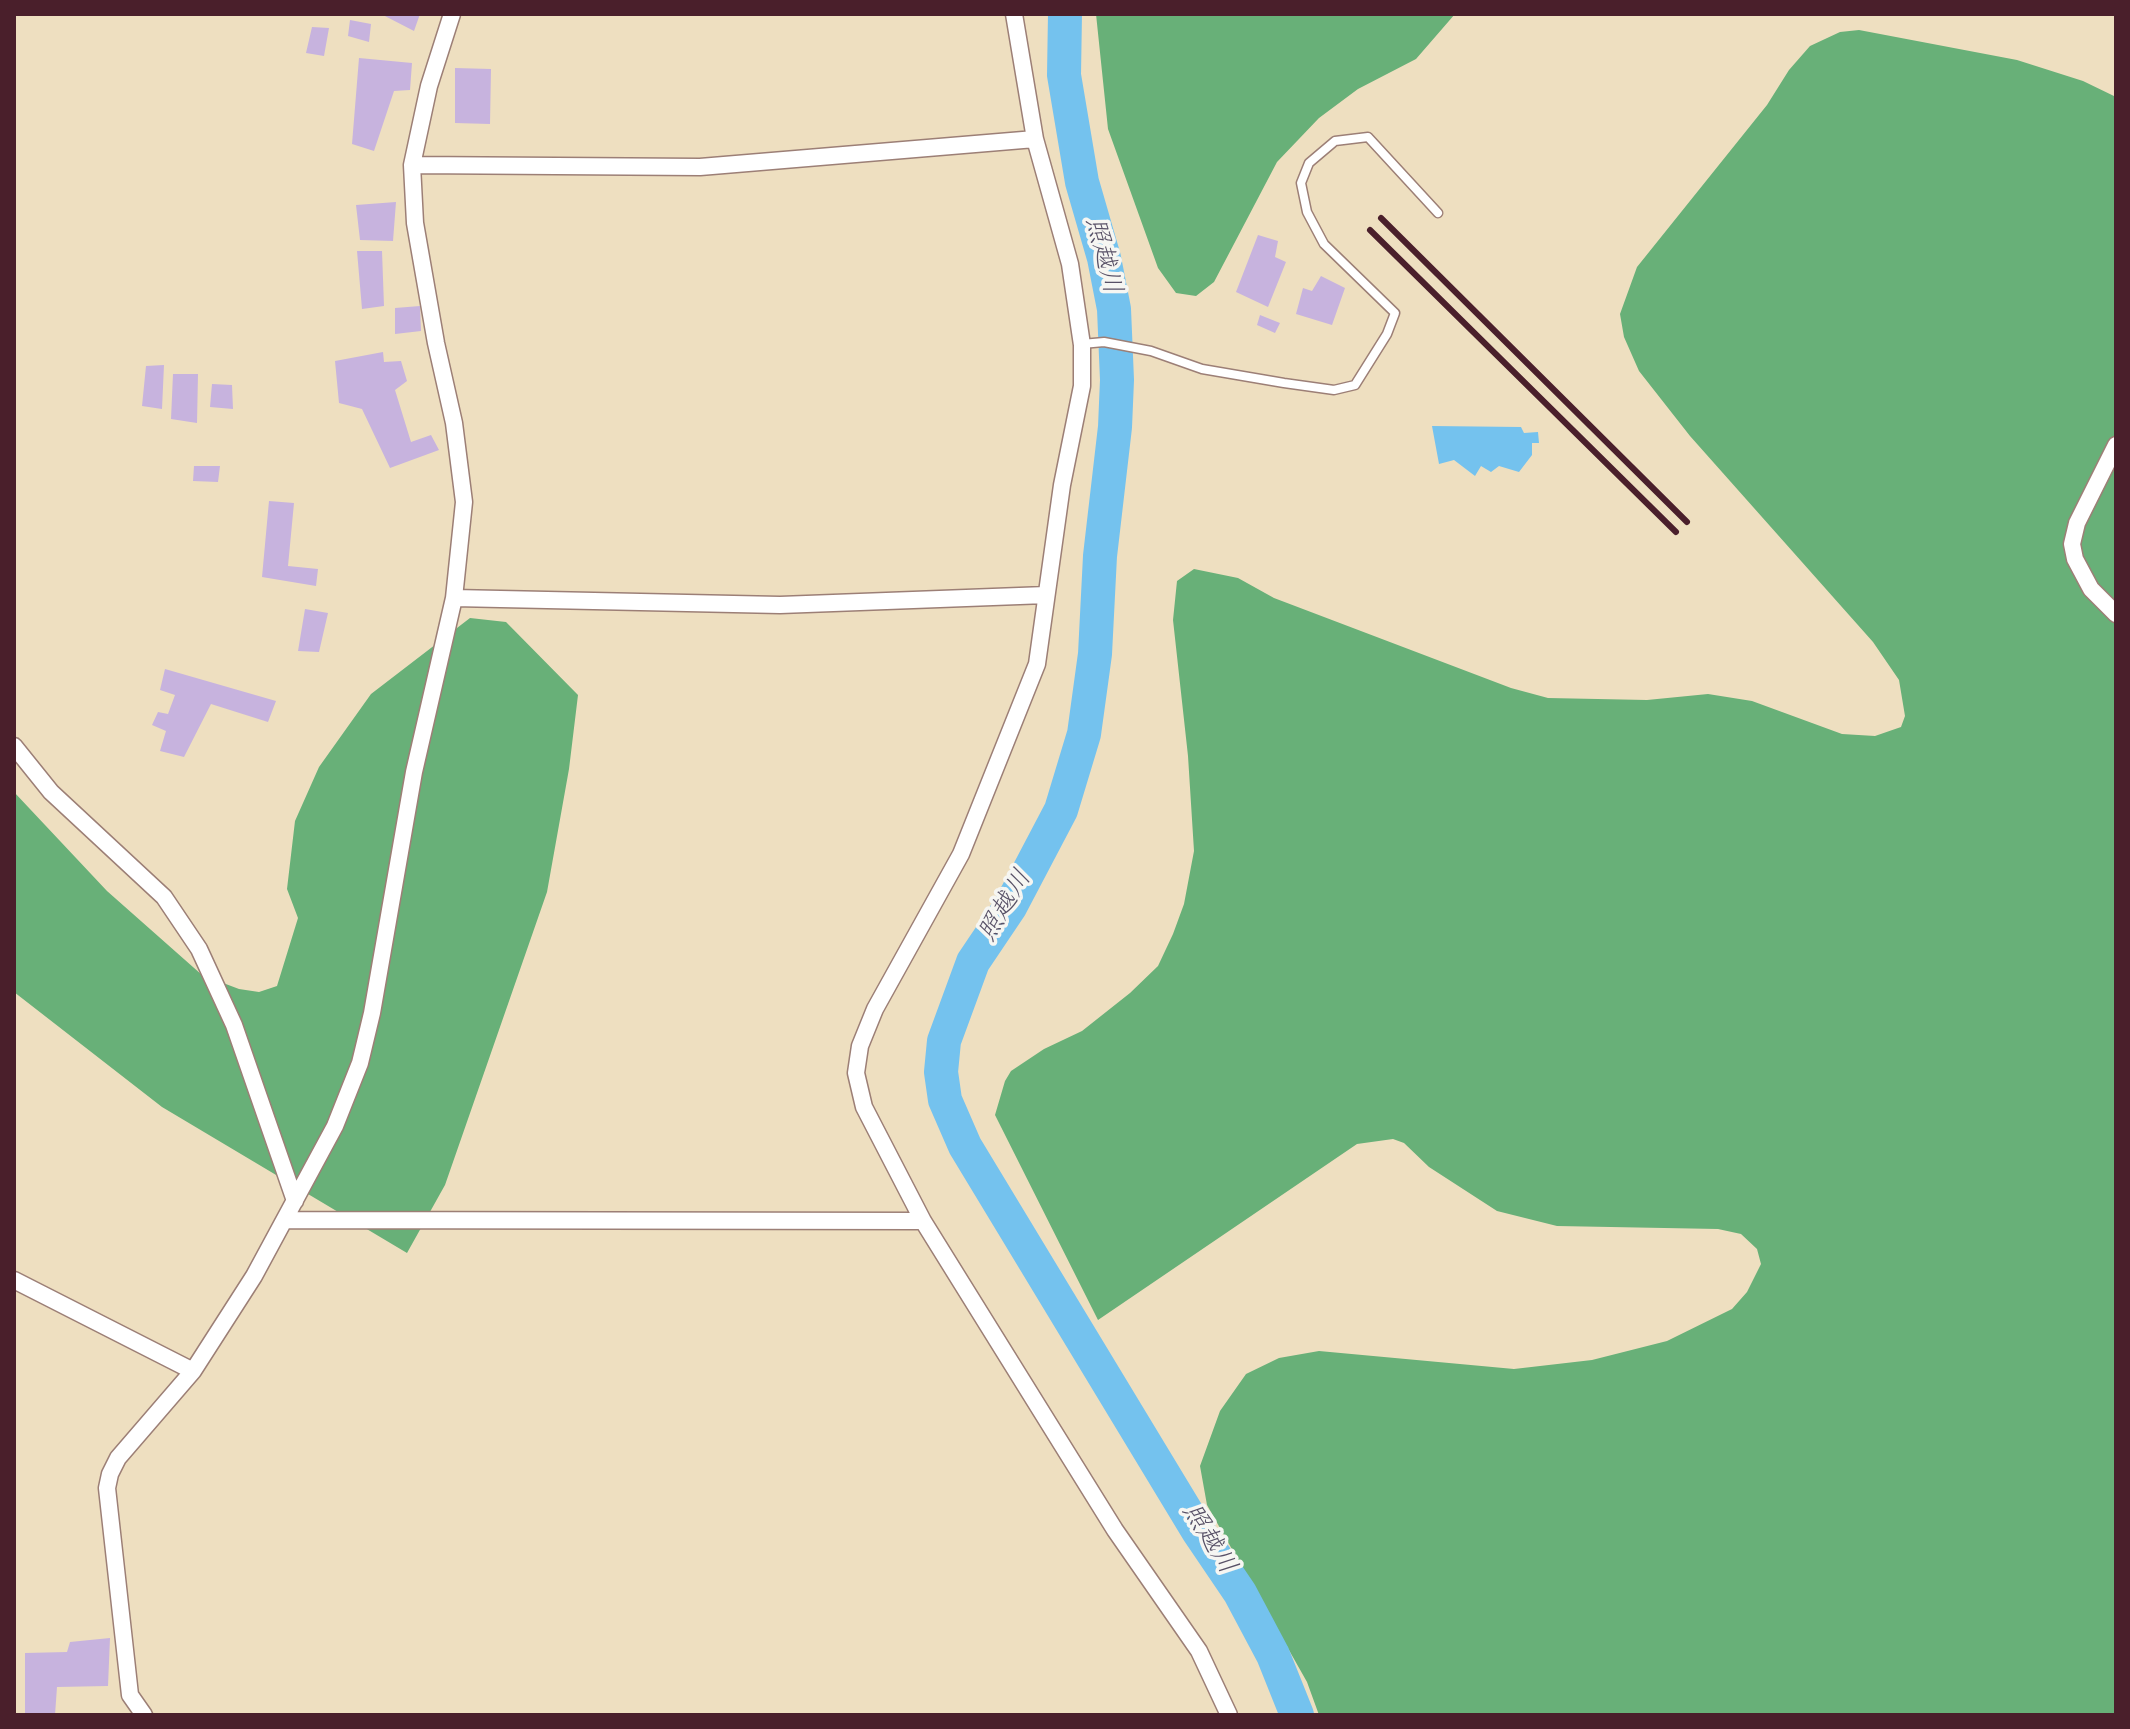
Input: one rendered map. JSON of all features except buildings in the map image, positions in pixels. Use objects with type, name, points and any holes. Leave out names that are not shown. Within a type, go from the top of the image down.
[{"type":"street","points":[[144,1715],[130,1695],[107,1488],[118,1458],[193,1371],[254,1276],[335,1126],[360,1063],[372,1013],[414,772],[454,598],[464,502],[454,423],[415,223],[412,165],[429,86],[452,14]]},
{"type":"street","points":[[1014,14],[1035,139],[1070,264],[1082,345],[1082,386],[1062,485],[1037,664],[1000,750],[961,854],[875,1009],[860,1046],[856,1073],[864,1107],[923,1221],[1115,1530],[1199,1651],[1229,1715]]},
{"type":"street","points":[[412,165],[700,167],[1035,139]]},
{"type":"street","points":[[2116,445],[2077,523],[2072,544],[2075,559],[2091,589],[2116,614]]},
{"type":"street","points":[[454,598],[780,605],[1046,595]]},
{"type":"street","points":[[14,746],[51,792],[164,897],[199,949],[234,1025],[295,1201]]},
{"type":"street","points":[[286,1220],[923,1221]]},
{"type":"street","points":[[14,1280],[193,1371]]},
{"type":"lane","points":[[1082,345],[1104,342],[1151,351],[1202,369],[1334,390],[1355,385],[1387,334],[1395,313],[1324,244],[1307,212],[1301,183],[1309,163],[1335,141],[1368,137],[1438,213]]},
{"type":"green space","points":[[1096,14],[1455,14],[1416,59],[1358,89],[1319,118],[1277,162],[1214,282],[1196,296],[1176,293],[1158,268],[1108,129]]},
{"type":"green space","points":[[1859,30],[2017,60],[2083,81],[2116,97],[2116,1715],[1319,1715],[1307,1682],[1207,1505],[1200,1466],[1220,1411],[1246,1374],[1279,1358],[1319,1351],[1514,1369],[1592,1360],[1667,1341],[1732,1309],[1747,1292],[1761,1264],[1757,1249],[1741,1234],[1718,1229],[1557,1226],[1497,1211],[1429,1167],[1404,1143],[1393,1139],[1357,1144],[1098,1320],[995,1115],[1005,1081],[1011,1071],[1044,1049],[1082,1031],[1130,993],[1158,966],[1173,934],[1184,904],[1194,851],[1188,756],[1173,620],[1177,581],[1194,569],[1238,578],[1274,598],[1511,688],[1548,698],[1647,700],[1708,694],[1752,701],[1842,734],[1875,736],[1901,727],[1905,716],[1899,680],[1873,642],[1690,436],[1639,371],[1624,337],[1620,314],[1637,267],[1767,105],[1789,70],[1810,46],[1840,32]]},
{"type":"green space","points":[[470,618],[506,622],[578,695],[569,769],[547,892],[445,1185],[407,1253],[162,1107],[14,992],[14,792],[107,891],[202,975],[239,989],[259,992],[277,986],[298,918],[287,889],[295,821],[319,767],[371,694]]},
{"type":"water","points":[[1432,426],[1521,427],[1524,433],[1538,432],[1539,443],[1532,443],[1532,455],[1519,472],[1499,466],[1491,472],[1481,466],[1475,476],[1454,460],[1439,464]]},
{"type":"waterway","name":"照越川","points":[[1065,14],[1064,75],[1082,182],[1104,258],[1114,309],[1115,427],[1100,556],[1095,654],[1084,734],[1061,810],[1010,907],[973,962],[944,1041],[941,1072],[945,1100],[965,1146],[1198,1531],[1240,1593],[1273,1655],[1297,1715]]},
{"type":"railway","points":[[1381,218],[1687,522]]},
{"type":"railway","points":[[1370,230],[1676,532]]}]
